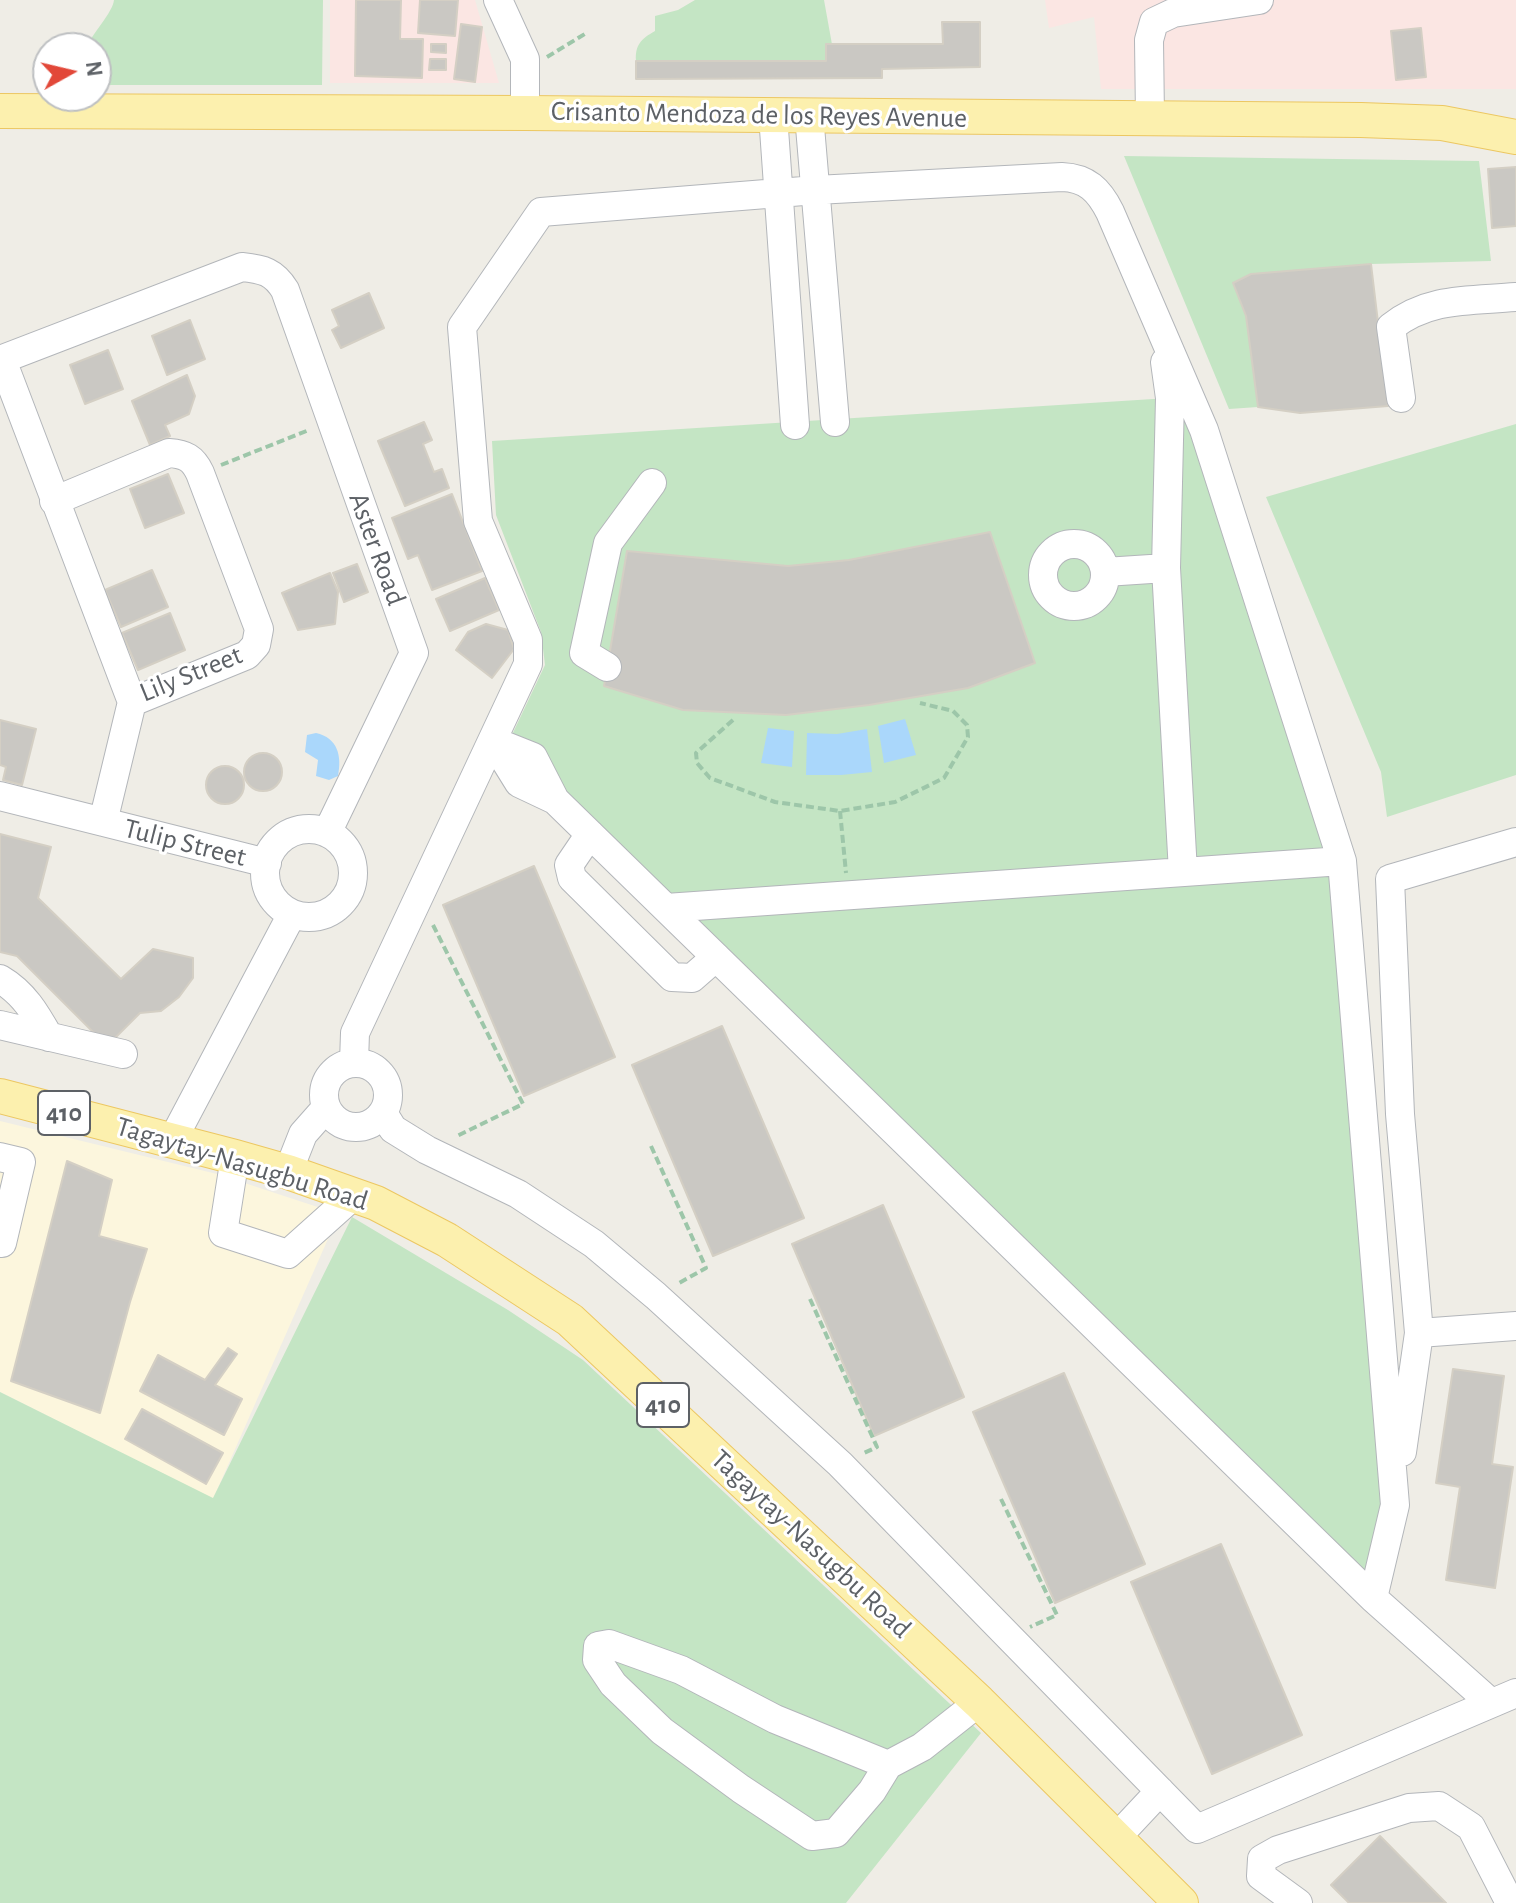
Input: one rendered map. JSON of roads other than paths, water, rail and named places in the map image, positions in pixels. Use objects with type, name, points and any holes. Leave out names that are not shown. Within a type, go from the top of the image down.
[{"type":"main road","name":"Crisanto Mendoza de los Reyes Avenue","points":[[0,111],[809,115],[1442,123],[1516,137]]},
{"type":"main road","name":"Tagaytay-Nasugbu Road","points":[[0,1096],[288,1172],[376,1203],[447,1240],[570,1320],[979,1702],[1181,1903]]},
{"type":"street","points":[[498,0],[525,59],[525,113]]},
{"type":"street","points":[[1150,118],[1149,40],[1154,22],[1173,13],[1259,0]]},
{"type":"street","points":[[773,115],[795,425]]},
{"type":"street","points":[[809,115],[835,422]]},
{"type":"street","points":[[354,1062],[355,1033],[528,664],[528,640],[478,521],[462,327],[541,212],[816,190],[1076,178],[1090,184],[1102,196],[1161,325],[1204,430],[1342,861],[1395,1505]]},
{"type":"street","name":"Aster Road","points":[[1,360],[242,267],[259,268],[276,275],[285,290],[414,653],[327,833]]},
{"type":"street","points":[[1401,398],[1391,327],[1419,308],[1435,304],[1516,297]]},
{"type":"street","points":[[1161,325],[1170,398],[1166,568],[1183,872]]},
{"type":"street","name":"Lily Street","points":[[1,360],[54,501],[132,702],[247,655],[256,645],[259,629],[195,462],[183,454],[169,453],[54,501]]},
{"type":"street","points":[[607,667],[584,653],[608,543],[652,483]]},
{"type":"street","points":[[1105,572],[1166,568]]},
{"type":"street","name":"Tulip Street","points":[[103,822],[132,702]]},
{"type":"street","points":[[383,1113],[393,1129],[427,1150],[518,1194],[594,1244],[656,1296],[840,1464],[1197,1829],[1504,1698],[1373,1598],[555,800],[533,757],[493,741]]},
{"type":"street","name":"Tulip Street","points":[[0,796],[267,863]]},
{"type":"street","points":[[302,829],[327,833],[340,841],[349,854],[353,884],[347,898],[336,909],[322,916],[292,914],[279,906],[270,893],[266,879],[267,863],[279,841],[290,834],[302,829]]},
{"type":"street","points":[[590,834],[569,865],[572,878],[672,977],[692,978],[716,957]]},
{"type":"street","points":[[1373,1598],[1395,1505],[1419,1333],[1400,1103],[1390,879],[1516,842]]},
{"type":"street","points":[[666,908],[1342,861]]},
{"type":"street","points":[[172,1141],[292,914]]},
{"type":"street","points":[[0,979],[15,988],[33,1009],[49,1037]]},
{"type":"street","points":[[0,1025],[123,1054]]},
{"type":"street","points":[[354,1062],[365,1063],[382,1074],[389,1094],[383,1113],[368,1125],[348,1127],[339,1123],[326,1108],[324,1087],[335,1070],[354,1062]]},
{"type":"street","points":[[288,1172],[303,1134],[326,1108]]},
{"type":"street","points":[[0,1157],[21,1162],[0,1243]]},
{"type":"street","points":[[235,1157],[223,1233],[288,1254],[354,1195]]},
{"type":"street","points":[[1419,1333],[1516,1326]]},
{"type":"street","points":[[888,1765],[775,1719],[681,1670],[609,1644],[598,1646],[597,1660],[613,1684],[662,1731],[812,1836],[836,1833],[872,1791],[888,1765],[922,1747],[979,1702]]},
{"type":"street","points":[[1116,1838],[1160,1791]]},
{"type":"street","points":[[1298,1903],[1261,1876],[1262,1859],[1278,1850],[1409,1808],[1439,1806],[1471,1827],[1510,1903]]},
{"type":"water","points":[[905,719],[916,755],[884,763],[878,726]]},
{"type":"water","points":[[768,728],[794,731],[792,767],[761,763]]},
{"type":"water","points":[[867,729],[872,772],[806,775],[807,733],[837,734]]},
{"type":"water","points":[[316,733],[329,739],[339,755],[338,776],[329,780],[316,776],[318,760],[305,752],[307,735]]}]
